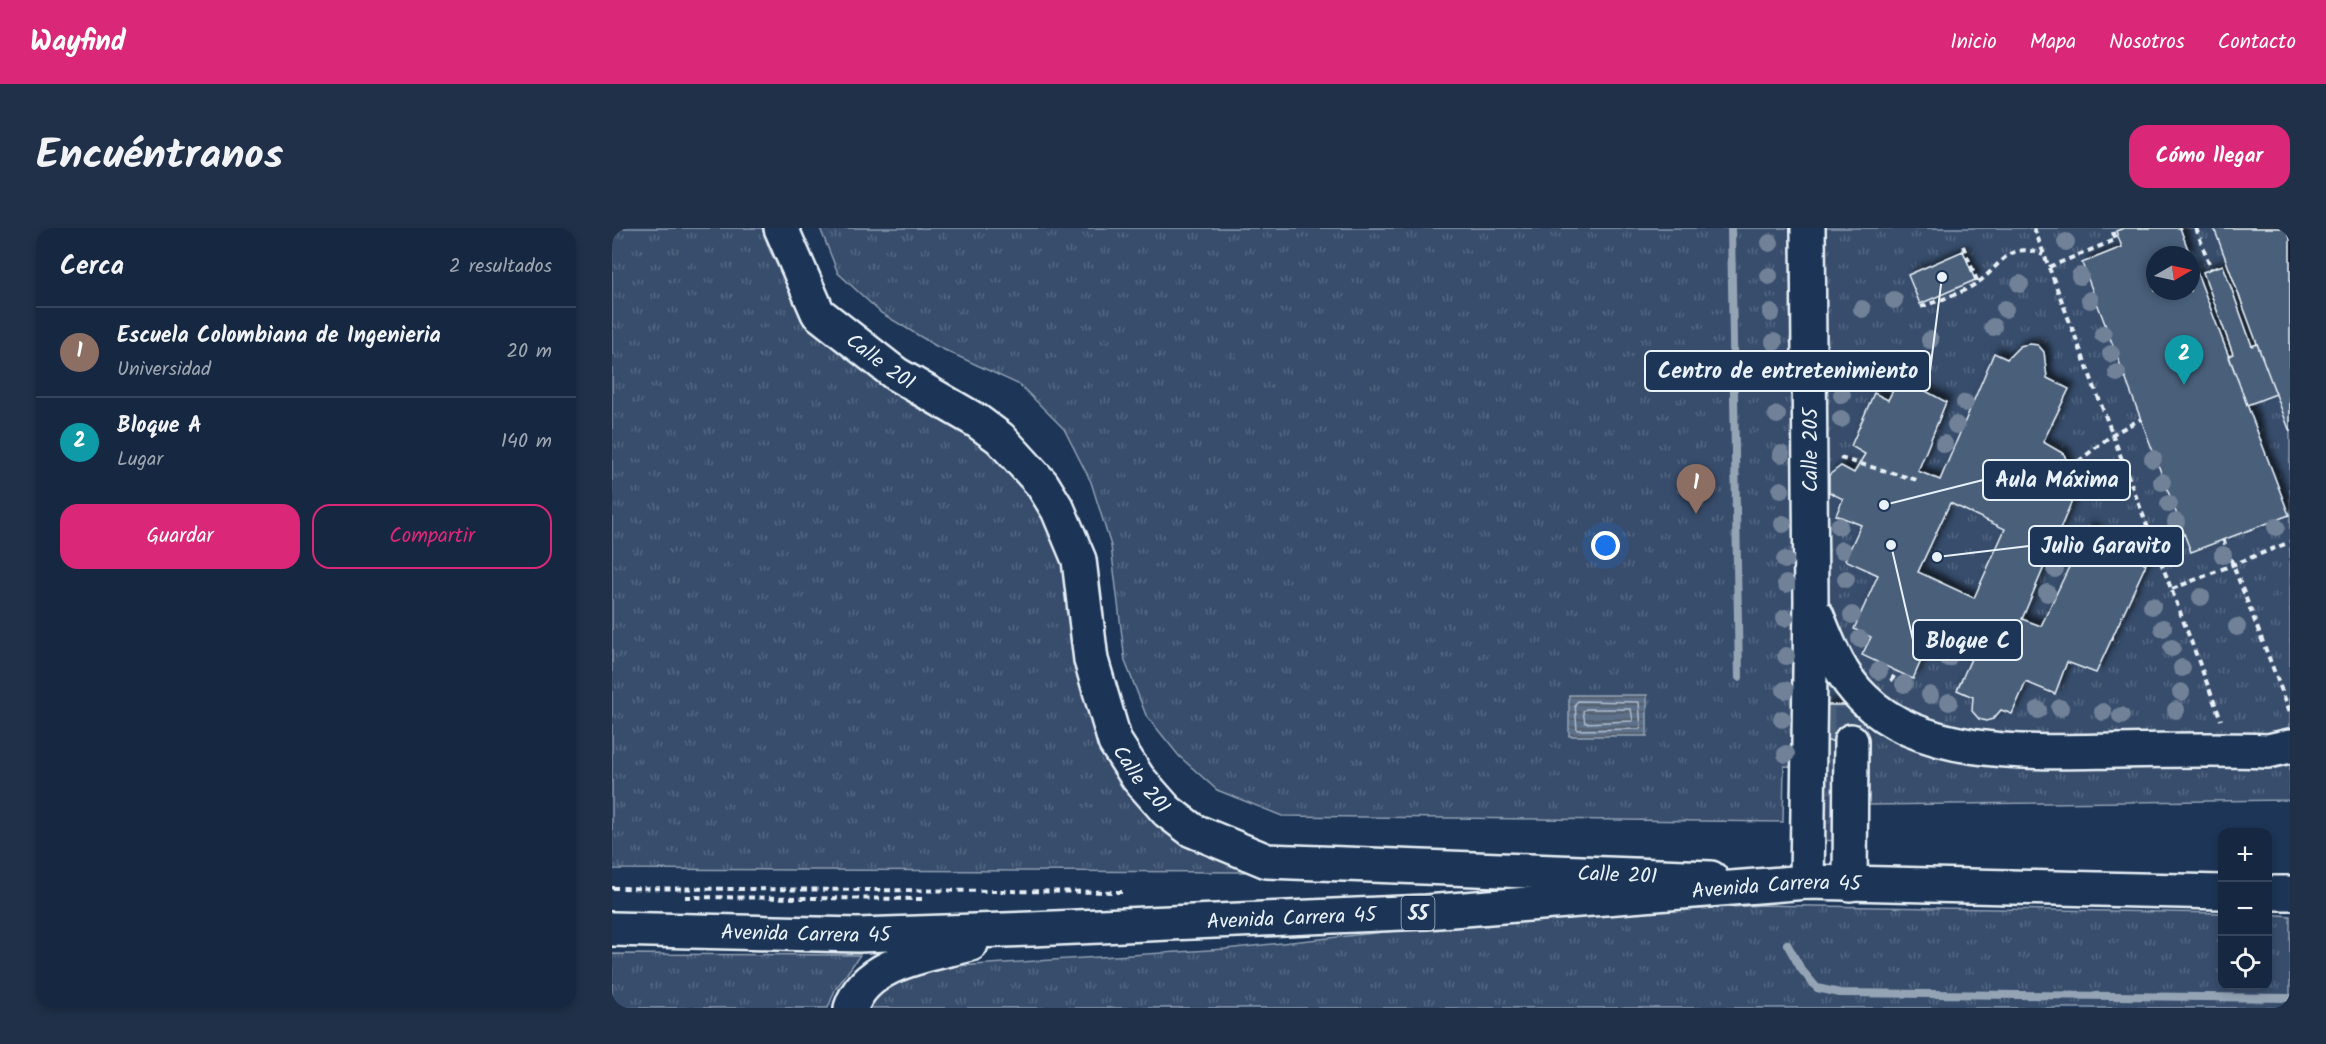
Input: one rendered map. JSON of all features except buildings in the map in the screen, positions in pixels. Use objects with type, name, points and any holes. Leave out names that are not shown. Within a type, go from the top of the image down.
[{"type":"main road","name":"Calle 201","points":[[782,228],[818,313],[896,374],[992,432],[1042,484],[1058,510],[1079,560],[1091,660],[1115,742],[1138,778],[1167,811],[1192,830],[1267,861],[1807,882]]},
{"type":"main road","name":"Calle 205","points":[[1807,882],[1811,601],[1808,228]]},
{"type":"main road","points":[[1811,601],[1851,695],[1886,717],[1922,734],[1976,747],[2037,752],[2268,751],[2290,746]]},
{"type":"main road","points":[[1850,884],[1851,741]]},
{"type":"main road","name":"Avenida Carrera 45","points":[[612,929],[858,935],[1426,912],[1807,882],[2218,892]]},
{"type":"main road","points":[[2272,893],[2290,893]]},
{"type":"main road","points":[[851,1008],[867,982],[890,967],[1030,928]]},
{"type":"path","points":[[2034,228],[2224,728]]},
{"type":"path","points":[[2049,267],[2115,240],[2112,228]]},
{"type":"path","points":[[2196,228],[2211,269]]},
{"type":"path","points":[[1963,246],[1978,283]]},
{"type":"path","points":[[1921,307],[1949,293],[1978,283],[2006,254],[2032,250],[2044,255]]},
{"type":"path","points":[[2070,468],[2113,434],[2141,419]]},
{"type":"path","points":[[1828,454],[1917,480]]},
{"type":"path","points":[[2223,539],[2290,712]]},
{"type":"path","points":[[2172,589],[2290,542]]},
{"type":"path","points":[[612,888],[1135,892]]},
{"type":"path","points":[[684,897],[934,899]]},
{"type":"green space","points":[[612,228],[762,228],[770,251],[805,321],[858,366],[912,405],[974,439],[1001,463],[1027,491],[1047,523],[1062,558],[1077,642],[1179,839],[1245,872],[612,869]]},
{"type":"green space","points":[[820,228],[2290,228],[2290,800],[1868,805],[1869,770],[1839,768],[1837,841],[1821,840],[1809,767],[1784,766],[1783,822],[1282,816],[1217,790],[1179,756],[1146,715],[1125,661],[1111,546],[1091,482],[1064,429],[1020,385],[936,346],[881,313],[838,273]]},
{"type":"green space","points":[[1763,905],[2218,913],[2218,990],[2272,990],[2272,914],[2290,916],[2290,1008],[866,1008],[889,985],[908,975],[940,967],[1225,949],[1450,925]]},
{"type":"green space","points":[[612,954],[860,955],[835,990],[828,1008],[612,1008]]},
{"type":"water","points":[[1569,695],[1647,695],[1647,736],[1569,736]]},
{"type":"waterway","points":[[1731,228],[1739,677]]},
{"type":"waterway","points":[[1787,944],[1801,969],[1817,988],[1840,993],[2290,998]]},
{"type":"tunnel","points":[[1851,705],[1851,741]]},
{"type":"place","name":"Centro de entretenimiento","points":[[1942,277]]},
{"type":"place","name":"Bloque A","points":[[2184,385]]},
{"type":"place","name":"Aula Máxima","points":[[1884,505]]},
{"type":"place","name":"Escuela Colombiana de Ingenieria","points":[[1696,514]]},
{"type":"place","name":"Bloque C","points":[[1891,545]]},
{"type":"place","name":"Julio Garavito","points":[[1937,557]]}]
